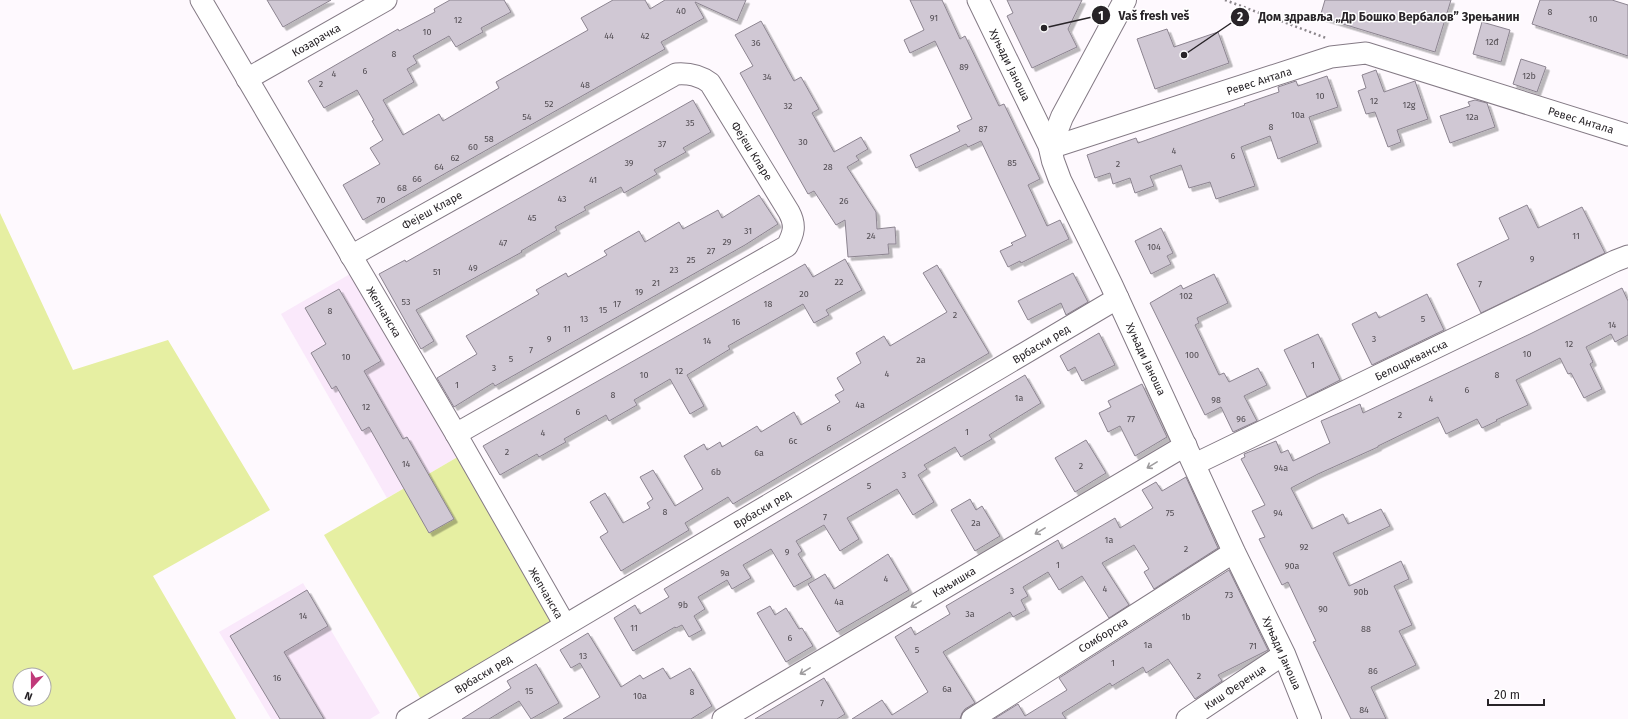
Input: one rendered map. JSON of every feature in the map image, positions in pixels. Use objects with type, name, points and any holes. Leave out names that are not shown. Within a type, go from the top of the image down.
[{"type":"street","name":"Жепчанска","points":[[201,0],[456,434],[565,626]]},
{"type":"street","name":"Козарачка","points":[[247,79],[386,0]]},
{"type":"street","name":"Хуњади Јаноша","points":[[978,0],[1050,148],[1060,180],[1118,298],[1234,552],[1284,654],[1310,719]]},
{"type":"street","points":[[1050,148],[1062,117],[1125,0]]},
{"type":"street","name":"Ревес Антала","points":[[1050,148],[1331,57],[1366,53],[1628,135]]},
{"type":"street","name":"Фејеш Кларе","points":[[351,256],[676,74],[691,74],[710,82],[789,212],[793,220],[794,230],[787,246],[456,434]]},
{"type":"street","name":"Белоцркванска","points":[[1190,455],[1628,256]]},
{"type":"street","name":"Врбаски ред","points":[[407,719],[1118,298]]},
{"type":"street","name":"Кањишка","points":[[723,719],[1190,455]]},
{"type":"street","name":"Сомборска","points":[[972,719],[1234,552]]},
{"type":"street","name":"Киш Ференца","points":[[1187,719],[1284,654]]},
{"type":"path","points":[[1225,0],[1329,39]]},
{"type":"shaded area","points":[[357,270],[461,455],[387,498],[281,314]]},
{"type":"shaded area","points":[[303,583],[380,713],[370,719],[271,719],[219,632]]},
{"type":"green space","points":[[0,213],[73,370],[168,340],[270,510],[153,576],[236,719],[0,719]]},
{"type":"green space","points":[[461,455],[559,621],[422,701],[324,535]]},
{"type":"building","points":[[267,0],[331,0],[283,27]]},
{"type":"building","points":[[450,0],[504,0],[511,12],[481,28],[483,32],[456,47],[449,36],[413,56],[417,63],[407,69],[414,82],[383,100],[403,135],[439,114],[443,121],[499,88],[496,82],[588,30],[581,18],[613,0],[645,0],[650,9],[665,0],[746,0],[737,21],[695,2],[704,18],[661,42],[665,49],[363,220],[343,185],[380,164],[370,148],[383,140],[372,121],[374,120],[357,90],[324,108],[308,81],[398,29],[399,31],[435,12],[434,9]]},
{"type":"building","points":[[910,0],[942,0],[960,39],[965,36],[999,106],[1004,104],[1040,179],[1028,185],[1047,226],[1060,220],[1069,239],[1021,263],[1020,261],[1008,267],[1000,251],[1013,245],[1011,243],[1026,236],[981,141],[968,147],[966,144],[916,168],[910,155],[960,131],[957,126],[972,119],[935,41],[910,53],[904,40],[924,30]]},
{"type":"building","points":[[1007,0],[1082,0],[1068,29],[1077,47],[1032,68],[1007,16],[1013,13]]},
{"type":"building","points":[[1325,0],[1451,0],[1435,52],[1320,17]]},
{"type":"building","points":[[1540,0],[1612,0],[1628,5],[1628,56],[1532,24]]},
{"type":"building","points":[[761,21],[794,81],[801,77],[819,109],[812,113],[834,152],[861,137],[868,149],[856,156],[859,160],[847,167],[876,212],[877,229],[895,227],[896,244],[888,244],[889,254],[848,257],[845,220],[836,225],[814,191],[808,194],[740,73],[753,66],[735,35]]},
{"type":"building","points":[[1482,22],[1510,30],[1501,62],[1473,54]]},
{"type":"building","points":[[1167,29],[1174,47],[1218,32],[1229,63],[1155,89],[1137,39]]},
{"type":"building","points":[[1521,59],[1546,67],[1537,92],[1513,84]]},
{"type":"building","points":[[1376,70],[1384,92],[1415,81],[1428,119],[1397,130],[1401,142],[1388,147],[1375,112],[1366,114],[1358,91],[1366,88],[1362,75]]},
{"type":"building","points":[[1327,76],[1338,107],[1309,117],[1318,143],[1278,159],[1270,136],[1241,147],[1255,186],[1216,199],[1210,182],[1189,188],[1181,165],[1150,176],[1154,186],[1135,193],[1130,178],[1113,184],[1110,173],[1095,178],[1087,155],[1136,138],[1138,143],[1279,92],[1278,87],[1296,81],[1298,86]]},
{"type":"building","points":[[693,100],[711,132],[683,148],[686,152],[654,170],[657,174],[624,193],[621,187],[584,207],[586,210],[555,227],[557,230],[521,251],[522,252],[416,310],[434,341],[421,349],[379,274],[405,260],[406,262]]},
{"type":"building","points":[[1475,100],[1487,103],[1495,127],[1450,143],[1440,116],[1470,106],[1468,102]]},
{"type":"building","points":[[759,195],[778,224],[745,245],[495,386],[493,383],[454,407],[437,378],[477,354],[466,336],[539,294],[536,290],[566,273],[568,277],[607,255],[604,251],[639,231],[645,242],[679,222],[683,229],[718,210],[722,218]]},
{"type":"building","points":[[1527,205],[1538,228],[1582,207],[1605,253],[1481,313],[1457,264],[1509,239],[1499,218]]},
{"type":"building","points":[[1161,228],[1173,253],[1167,256],[1171,264],[1151,274],[1135,241]]},
{"type":"building","points":[[845,259],[862,290],[826,310],[829,315],[814,323],[803,304],[728,346],[730,349],[687,375],[704,406],[690,414],[670,379],[634,400],[637,405],[609,421],[606,415],[564,439],[566,442],[539,457],[537,454],[500,475],[483,446],[805,264],[813,277]]},
{"type":"building","points":[[937,265],[989,353],[733,504],[728,497],[685,523],[689,530],[621,571],[600,537],[608,532],[590,502],[605,493],[623,523],[650,508],[647,503],[653,499],[640,477],[653,470],[675,506],[703,489],[684,456],[704,444],[707,450],[720,442],[722,447],[757,426],[761,432],[794,412],[801,425],[840,402],[835,395],[844,390],[837,378],[861,363],[856,353],[884,336],[890,346],[947,312],[923,273]]},
{"type":"building","points":[[1073,273],[1088,302],[1066,315],[1061,303],[1028,320],[1018,301]]},
{"type":"building","points":[[1214,274],[1228,303],[1197,318],[1199,323],[1195,325],[1219,375],[1224,373],[1229,382],[1258,368],[1267,385],[1244,396],[1257,421],[1233,432],[1221,407],[1205,415],[1150,303],[1181,285],[1183,289]]},
{"type":"building","points":[[1622,288],[1628,301],[1628,335],[1615,342],[1611,334],[1586,347],[1593,362],[1590,364],[1602,389],[1584,398],[1571,373],[1568,374],[1560,358],[1516,380],[1528,405],[1496,420],[1497,421],[1482,428],[1477,419],[1446,434],[1438,417],[1291,488],[1312,529],[1343,514],[1348,524],[1381,509],[1390,526],[1333,553],[1349,586],[1401,561],[1409,579],[1394,586],[1412,625],[1399,631],[1416,665],[1371,687],[1386,719],[1351,719],[1313,642],[1316,641],[1288,582],[1282,585],[1259,539],[1265,537],[1252,511],[1265,505],[1241,459],[1245,457],[1244,454],[1276,441],[1281,453],[1288,450],[1293,461],[1330,443],[1321,421],[1360,404],[1363,413],[1530,334]]},
{"type":"building","points":[[339,289],[381,361],[364,371],[403,439],[407,437],[454,519],[429,533],[369,427],[362,431],[336,386],[332,389],[311,353],[326,344],[305,308]]},
{"type":"building","points":[[1427,294],[1444,330],[1372,365],[1352,324],[1376,312],[1379,318]]},
{"type":"building","points":[[1099,333],[1115,365],[1082,381],[1075,367],[1068,371],[1060,356]]},
{"type":"building","points":[[1318,334],[1340,380],[1307,397],[1284,350]]},
{"type":"building","points":[[1025,375],[1041,403],[989,435],[992,439],[961,457],[955,447],[924,465],[927,469],[918,475],[934,502],[913,515],[897,489],[847,518],[859,539],[840,551],[824,525],[796,541],[802,551],[798,554],[812,577],[794,587],[771,549],[743,565],[751,578],[732,589],[727,580],[698,597],[705,609],[694,616],[702,630],[689,637],[682,625],[676,628],[675,627],[633,651],[614,618],[635,605],[640,614],[669,597],[664,589]]},
{"type":"building","points":[[1142,384],[1167,437],[1135,456],[1120,426],[1108,432],[1099,413],[1111,407],[1108,401]]},
{"type":"building","points":[[1086,440],[1106,473],[1075,492],[1055,458]]},
{"type":"building","points":[[1186,477],[1218,548],[1154,589],[1144,572],[1149,569],[1134,545],[1102,563],[1129,605],[1109,618],[1082,576],[1059,590],[1048,572],[1023,587],[1028,596],[1021,600],[1026,610],[1013,617],[1010,612],[943,652],[975,703],[965,709],[960,719],[852,719],[882,700],[892,715],[928,692],[895,637],[911,627],[915,635],[950,614],[946,606],[1058,540],[1062,549],[1115,518],[1120,528],[1153,508],[1142,490],[1156,482],[1162,491]]},
{"type":"building","points":[[970,499],[976,510],[982,506],[1000,536],[975,551],[951,510]]},
{"type":"building","points":[[888,554],[909,590],[837,632],[808,584],[825,574],[834,589]]},
{"type":"building","points":[[1229,570],[1268,650],[1218,675],[1222,681],[1195,699],[1168,659],[1146,673],[1143,667],[1112,686],[1110,683],[1062,713],[1066,719],[994,719],[1018,704],[1025,716],[1067,690],[1059,678]]},
{"type":"building","points":[[307,590],[328,626],[284,652],[324,719],[280,719],[230,636]]},
{"type":"building","points":[[770,606],[775,615],[786,608],[799,629],[802,628],[813,646],[786,662],[757,613]]},
{"type":"building","points":[[588,633],[621,687],[640,675],[643,679],[663,668],[670,679],[690,668],[712,706],[691,719],[563,719],[600,697],[580,663],[571,668],[560,650]]},
{"type":"building","points":[[536,664],[559,703],[531,719],[519,701],[489,719],[462,719],[511,688],[507,681]]},
{"type":"building","points":[[824,678],[845,714],[837,719],[755,719]]},
{"type":"place","name":"Vaš fresh veš","points":[[1044,28]]},
{"type":"place","name":"Дом здравља „Др Бошко Вербалов” Зрењанин","points":[[1184,55]]}]
